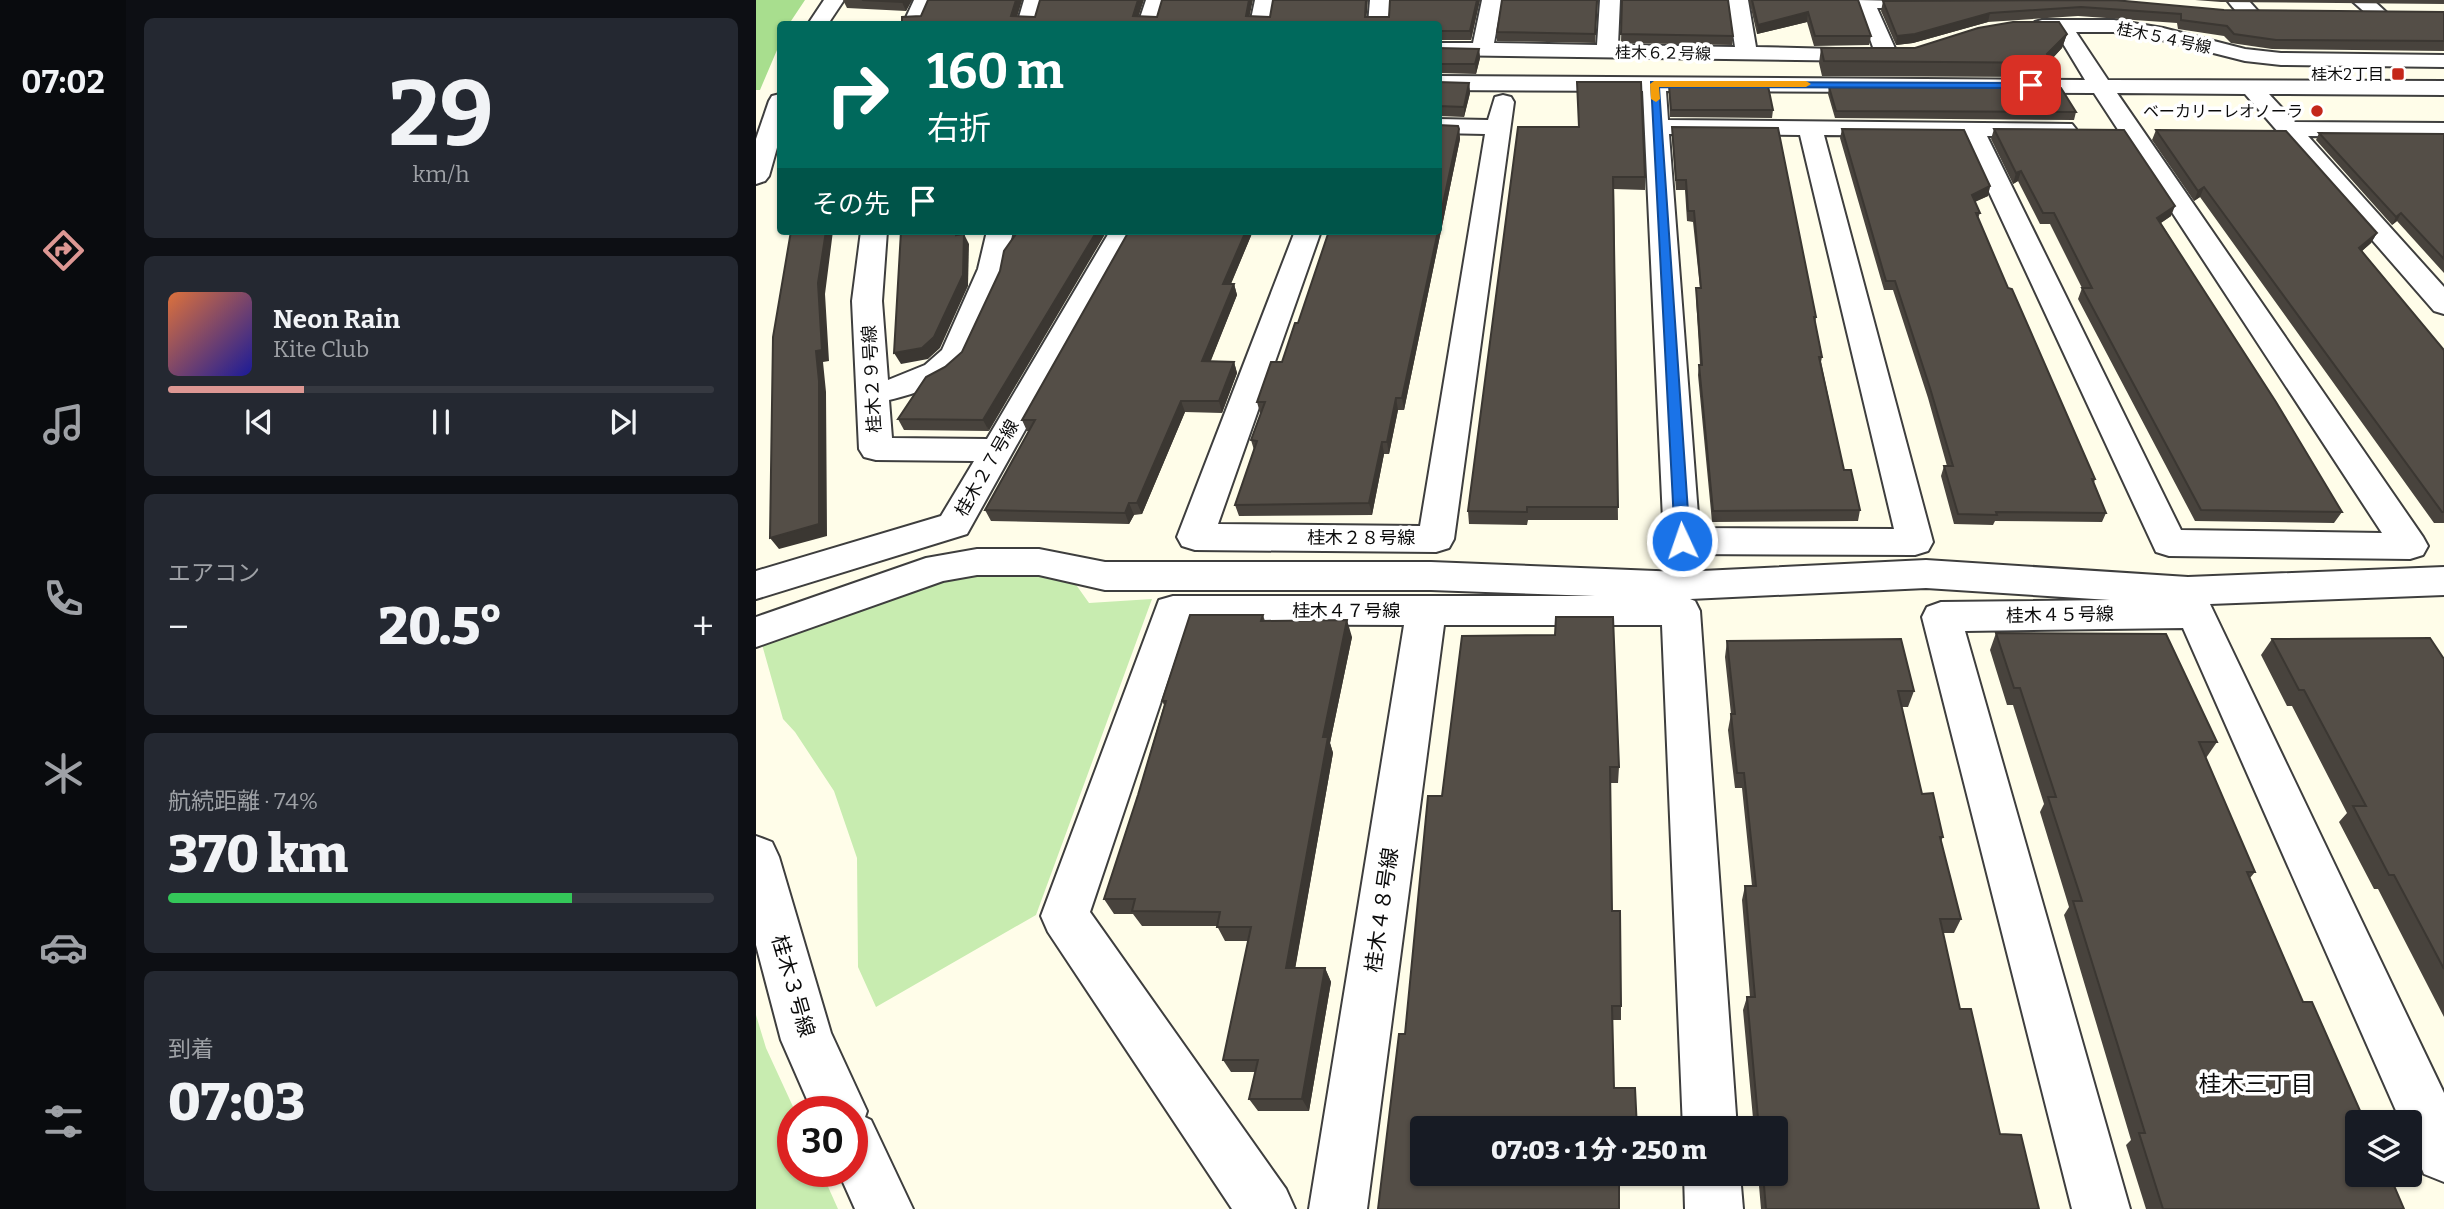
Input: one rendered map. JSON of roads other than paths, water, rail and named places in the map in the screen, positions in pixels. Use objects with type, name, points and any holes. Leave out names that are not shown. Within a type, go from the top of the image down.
[{"type":"street","points":[[820,21],[834,0]]},
{"type":"street","points":[[914,21],[924,0]]},
{"type":"street","points":[[1028,21],[1034,0]]},
{"type":"street","points":[[1149,21],[1156,0]]},
{"type":"street","points":[[1261,21],[1265,0]]},
{"type":"street","points":[[1378,21],[1380,0]]},
{"type":"street","points":[[1482,50],[1492,0]]},
{"type":"street","points":[[1607,52],[1610,0]]},
{"type":"street","points":[[1738,0],[1747,55]]},
{"type":"street","points":[[1912,54],[1887,55],[1864,1],[1960,2]]},
{"type":"street","points":[[2235,7],[2272,11]]},
{"type":"street","points":[[1971,128],[2169,543],[2410,546],[2107,130],[2100,86],[2062,26]]},
{"type":"street","name":"桂木５４号線","points":[[2022,27],[2114,26],[2221,50],[2281,59],[2444,61]]},
{"type":"street","name":"桂木６２号線","points":[[1442,49],[1887,55]]},
{"type":"street","points":[[1442,83],[2444,88]]},
{"type":"street","points":[[1442,127],[1498,127],[1507,83]]},
{"type":"street","points":[[1654,84],[1682,541],[1915,542],[1810,128]]},
{"type":"street","points":[[2251,87],[2444,305]]},
{"type":"street","points":[[756,176],[773,107]]},
{"type":"street","name":"桂木２８号線","points":[[1307,235],[1195,537],[1436,539],[1498,127]]},
{"type":"street","points":[[1658,127],[2107,130]]},
{"type":"street","points":[[2287,130],[2444,130]]},
{"type":"street","name":"桂木２９号線","points":[[874,235],[867,301],[876,449],[997,450]]},
{"type":"street","name":"桂木２７号線","points":[[756,585],[954,525],[1121,235]]},
{"type":"street","points":[[873,394],[936,375],[953,358],[997,284],[1008,244]]},
{"type":"street","points":[[756,632],[940,568],[977,562],[1039,562],[1105,576],[1431,576],[1681,586],[1926,574],[2188,590],[2444,581]]},
{"type":"street","name":"桂木４７号線","points":[[1266,1209],[1065,916],[1173,610],[1681,611],[1709,1116]]},
{"type":"street","name":"桂木４８号線","points":[[1338,1209],[1426,611]]},
{"type":"street","name":"桂木４５号線","points":[[2101,1209],[1941,617],[2196,613],[2444,1154]]},
{"type":"street","name":"桂木３号線","points":[[756,857],[807,1040],[833,1096]]},
{"type":"street","points":[[868,1174],[884,1209]]},
{"type":"street","points":[[1713,1186],[1714,1209]]},
{"type":"place","name":"桂木2丁目","points":[[2398,74]]},
{"type":"place","name":"ベーカリーレオノーラ","points":[[2317,111]]},
{"type":"district","name":"桂木三丁目","points":[[2256,1084]]}]
